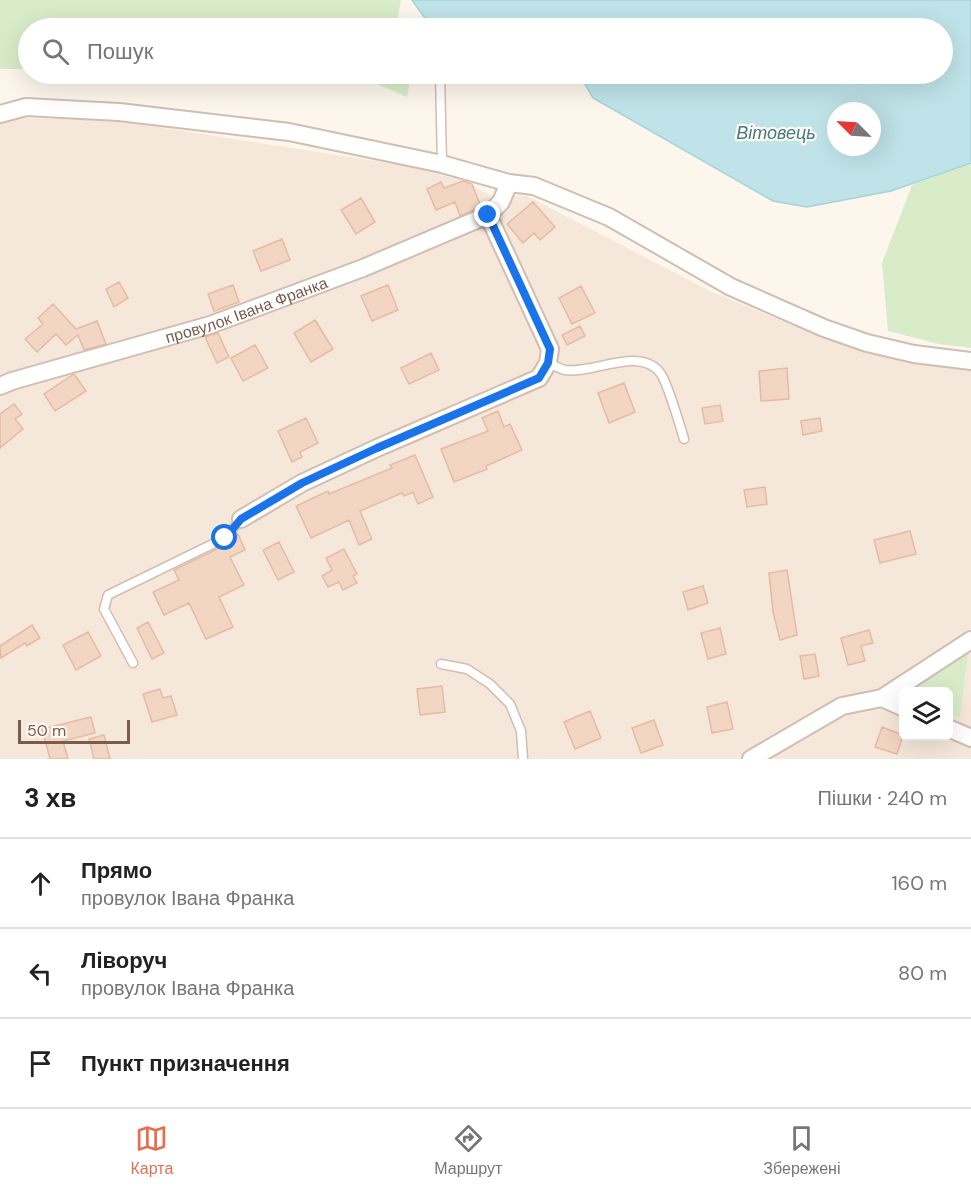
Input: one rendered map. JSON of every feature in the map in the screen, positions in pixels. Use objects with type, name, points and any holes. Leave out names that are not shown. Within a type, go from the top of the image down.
[{"type":"street","points":[[0,114],[26,106],[119,112],[289,132],[442,164],[509,183],[534,186],[609,217],[731,287],[824,328],[867,343],[914,354],[971,361]]},
{"type":"street","points":[[241,519],[302,483],[539,378],[548,363],[550,349],[488,215],[501,202],[509,183]]},
{"type":"street","name":"провулок Івана Франка","points":[[0,386],[210,325],[363,268],[488,215]]},
{"type":"street","points":[[751,759],[842,706],[882,698],[971,640]]},
{"type":"street","points":[[882,698],[899,706]]},
{"type":"street","points":[[953,730],[971,738]]},
{"type":"lane","points":[[440,84],[442,164]]},
{"type":"lane","points":[[548,363],[563,370],[578,370],[632,360],[651,363],[662,375],[684,439]]},
{"type":"lane","points":[[133,663],[104,609],[108,595],[225,538],[241,519]]},
{"type":"lane","points":[[441,664],[467,669],[490,684],[510,704],[521,731],[523,759]]},
{"type":"shaded area","points":[[21,118],[113,120],[445,172],[490,195],[527,196],[712,292],[832,341],[928,362],[971,367],[971,759],[0,759],[0,124]]},
{"type":"green space","points":[[0,0],[401,0],[398,18],[18,18],[18,69],[0,69]]},
{"type":"green space","points":[[377,84],[409,84],[407,97]]},
{"type":"green space","points":[[971,163],[971,348],[939,344],[888,331],[882,263],[912,185]]},
{"type":"green space","points":[[968,651],[960,717],[953,714],[953,687],[913,687]]},
{"type":"water","name":"Вітовець","points":[[412,0],[971,0],[971,163],[891,191],[807,207],[773,201],[593,98],[585,84],[953,84],[953,18],[426,18]]},
{"type":"building","points":[[463,181],[472,184],[481,207],[460,216],[455,202],[436,210],[427,189],[441,182],[444,188]]},
{"type":"building","points":[[361,198],[375,222],[356,234],[341,210]]},
{"type":"building","points":[[533,202],[555,227],[540,240],[534,233],[523,243],[507,224]]},
{"type":"building","points":[[282,239],[290,260],[261,271],[253,251]]},
{"type":"building","points":[[119,282],[128,298],[114,307],[106,289]]},
{"type":"building","points":[[233,285],[239,302],[214,311],[208,294]]},
{"type":"building","points":[[388,285],[398,310],[372,321],[361,296]]},
{"type":"building","points":[[581,286],[595,313],[572,324],[559,298]]},
{"type":"building","points":[[53,304],[76,329],[97,321],[106,344],[84,350],[78,335],[66,345],[56,334],[37,352],[25,339],[43,324],[38,318]]},
{"type":"building","points":[[315,320],[333,349],[311,362],[294,333]]},
{"type":"building","points":[[580,326],[585,336],[567,345],[562,335]]},
{"type":"building","points":[[218,333],[229,357],[217,363],[205,337]]},
{"type":"building","points":[[255,345],[268,368],[243,381],[231,358]]},
{"type":"building","points":[[431,353],[439,370],[409,384],[401,368]]},
{"type":"building","points":[[787,368],[789,399],[761,401],[759,371]]},
{"type":"building","points":[[74,374],[86,391],[55,411],[44,394]]},
{"type":"building","points":[[624,383],[635,412],[609,423],[598,393]]},
{"type":"building","points":[[14,404],[22,414],[15,419],[23,429],[0,448],[0,414]]},
{"type":"building","points":[[720,405],[723,421],[705,424],[702,408]]},
{"type":"building","points":[[498,411],[504,427],[510,424],[522,450],[486,466],[487,469],[454,482],[441,449],[488,431],[482,418]]},
{"type":"building","points":[[306,418],[318,443],[300,452],[302,457],[292,462],[278,431]]},
{"type":"building","points":[[820,418],[822,431],[803,435],[801,421]]},
{"type":"building","points":[[415,455],[433,497],[418,504],[413,492],[404,496],[402,493],[360,511],[372,539],[359,545],[349,520],[311,538],[296,506],[328,491],[329,494],[392,468],[390,465]]},
{"type":"building","points":[[765,487],[767,504],[747,507],[744,490]]},
{"type":"building","points":[[910,531],[916,554],[880,563],[874,540]]},
{"type":"building","points":[[238,534],[245,550],[230,557],[244,585],[219,597],[233,627],[206,639],[189,603],[164,615],[153,592],[179,580],[174,570],[228,544]]},
{"type":"building","points":[[279,542],[294,572],[278,580],[263,550]]},
{"type":"building","points":[[344,549],[357,574],[353,576],[357,583],[343,590],[339,582],[328,587],[322,576],[332,570],[326,558]]},
{"type":"building","points":[[787,570],[797,635],[780,640],[773,612],[769,573]]},
{"type":"building","points":[[703,586],[708,603],[688,610],[683,592]]},
{"type":"building","points":[[148,622],[164,653],[152,659],[137,628]]},
{"type":"building","points":[[32,625],[40,638],[27,646],[25,643],[1,658],[0,646]]},
{"type":"building","points":[[720,628],[726,654],[708,659],[701,633]]},
{"type":"building","points":[[869,630],[873,643],[861,646],[865,661],[848,665],[841,638]]},
{"type":"building","points":[[88,632],[101,656],[76,670],[63,645]]},
{"type":"building","points":[[815,654],[819,676],[804,679],[800,656]]},
{"type":"building","points":[[442,686],[445,712],[420,715],[417,689]]},
{"type":"building","points":[[160,689],[163,698],[171,696],[177,715],[152,722],[143,694]]},
{"type":"building","points":[[727,702],[733,729],[712,733],[707,707]]},
{"type":"building","points":[[590,711],[601,738],[575,749],[564,722]]},
{"type":"building","points":[[91,717],[95,733],[63,741],[68,759],[50,759],[42,729]]},
{"type":"building","points":[[654,720],[663,745],[641,753],[632,728]]},
{"type":"building","points":[[882,727],[899,733],[899,741],[901,741],[897,754],[875,747]]},
{"type":"building","points":[[104,735],[110,759],[94,759],[89,739]]},
{"type":"route","points":[[225,538],[241,519],[302,483],[539,378],[548,363],[550,349],[488,215]]}]
